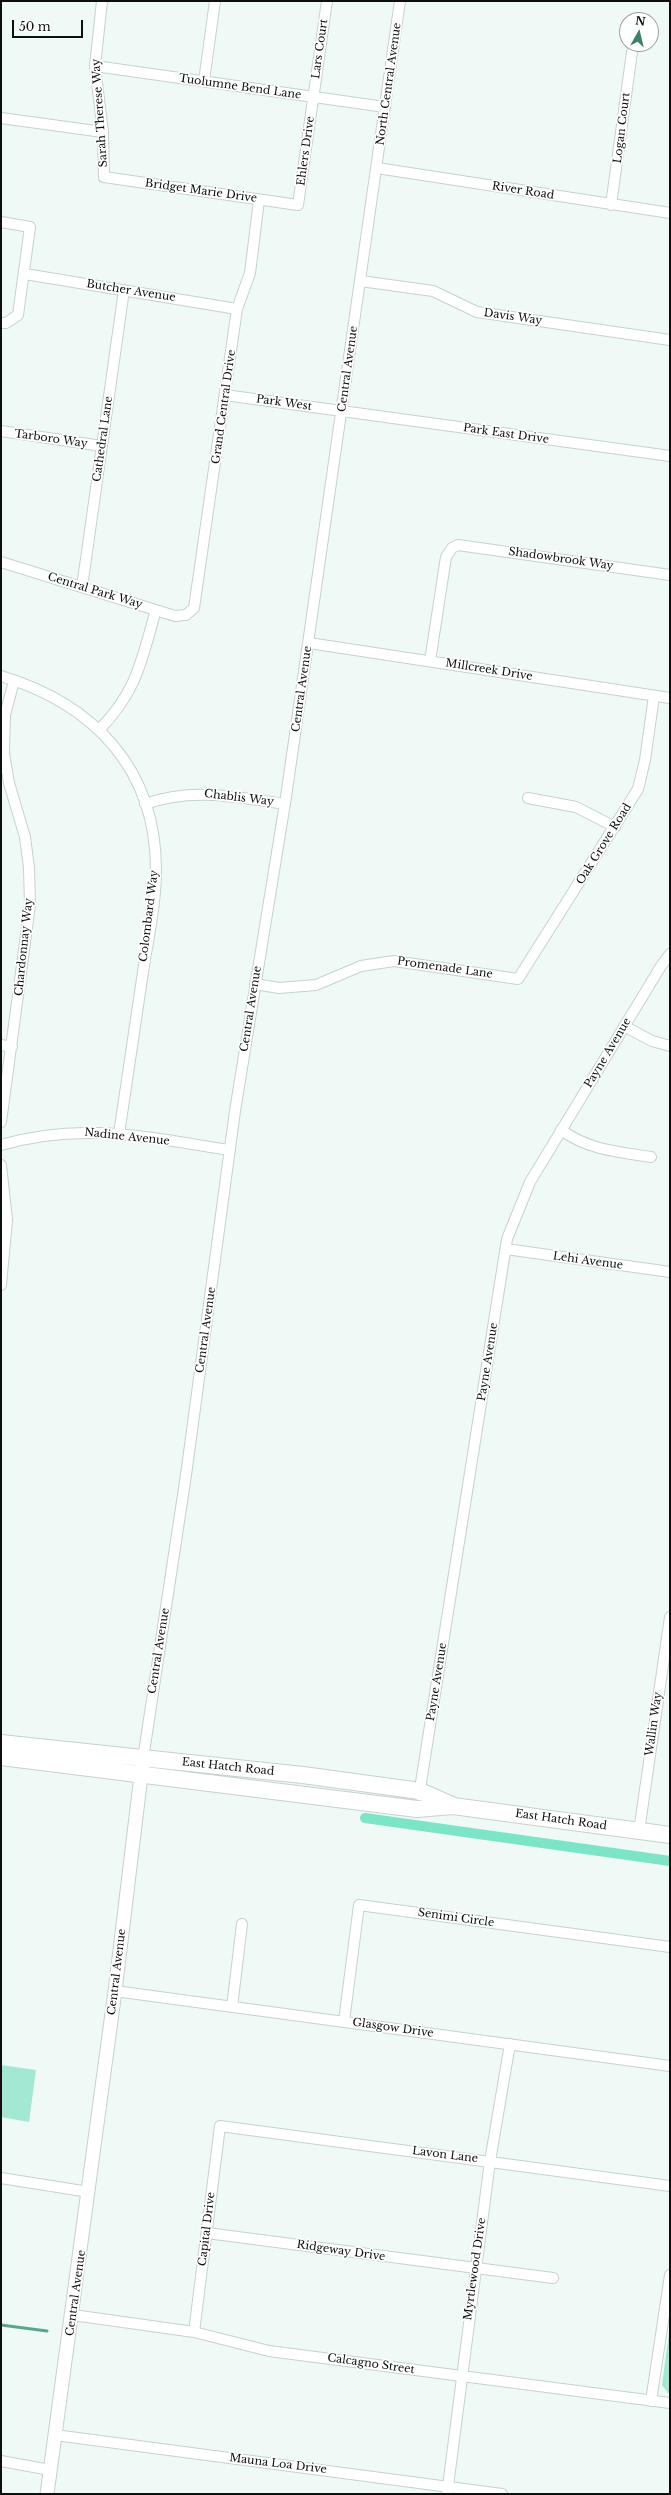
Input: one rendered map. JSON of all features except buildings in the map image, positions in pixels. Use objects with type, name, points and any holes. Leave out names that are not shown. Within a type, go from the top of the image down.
[{"type":"main road","name":"East Hatch Road","points":[[1,1743],[417,1810],[453,1806],[670,1835]]},
{"type":"main road","name":"East Hatch Road","points":[[1,1757],[303,1775],[420,1791],[453,1806]]},
{"type":"street","name":"Sarah Therese Way","points":[[102,1],[95,66],[103,132],[104,177]]},
{"type":"street","points":[[204,82],[215,1]]},
{"type":"street","name":"Lars Court","points":[[313,97],[327,1]]},
{"type":"street","name":"North Central Avenue","points":[[377,168],[400,1]]},
{"type":"street","name":"Logan Court","points":[[611,205],[632,52]]},
{"type":"street","name":"Tuolumne Bend Lane","points":[[95,66],[385,107]]},
{"type":"street","name":"Ehlers Drive","points":[[298,205],[313,97]]},
{"type":"street","points":[[1,118],[103,132]]},
{"type":"street","name":"River Road","points":[[377,168],[670,213]]},
{"type":"street","name":"Central Avenue","points":[[47,2494],[73,2315],[115,1991],[142,1766],[186,1475],[230,1150],[255,984],[285,804],[377,168]]},
{"type":"street","name":"Bridget Marie Drive","points":[[104,177],[298,205]]},
{"type":"street","name":"Grand Central Drive","points":[[189,614],[197,602],[237,309],[250,273],[259,200]]},
{"type":"street","points":[[1,222],[30,227],[25,274],[18,316],[6,323],[1,322]]},
{"type":"street","name":"Butcher Avenue","points":[[25,274],[237,309]]},
{"type":"street","name":"Davis Way","points":[[361,281],[433,291],[477,312],[670,340]]},
{"type":"street","name":"Cathedral Lane","points":[[82,587],[124,290]]},
{"type":"street","name":"Park West","points":[[225,395],[342,412]]},
{"type":"street","name":"Park East Drive","points":[[342,412],[670,456]]},
{"type":"street","name":"Tarboro Way","points":[[1,431],[102,446]]},
{"type":"street","name":"Shadowbrook Way","points":[[430,661],[446,557],[452,548],[463,544],[670,575]]},
{"type":"street","name":"Central Park Way","points":[[1,562],[175,616],[189,614]]},
{"type":"street","points":[[99,730],[121,704],[135,680],[156,610]]},
{"type":"street","name":"Millcreek Drive","points":[[309,643],[670,698]]},
{"type":"street","name":"Colombard Way","points":[[1,676],[45,692],[69,705],[99,730],[127,766],[145,804],[155,848],[156,872],[119,1134]]},
{"type":"street","name":"Chardonnay Way","points":[[1,1122],[27,936],[30,897],[25,837],[9,783],[4,753],[5,715],[14,680]]},
{"type":"street","name":"Oak Grove Road","points":[[518,979],[638,789],[642,777],[654,696]]},
{"type":"street","name":"Chablis Way","points":[[145,804],[180,795],[196,793],[285,804]]},
{"type":"street","points":[[528,798],[576,807],[615,827]]},
{"type":"street","name":"Payne Avenue","points":[[417,1810],[506,1249],[524,1194],[624,1026],[670,954]]},
{"type":"street","name":"Promenade Lane","points":[[255,984],[279,988],[316,985],[361,966],[394,961],[518,979]]},
{"type":"street","points":[[624,1026],[652,1041],[670,1046]]},
{"type":"street","points":[[1,1045],[12,1047]]},
{"type":"street","points":[[562,1130],[587,1145],[600,1150],[651,1157]]},
{"type":"street","name":"Nadine Avenue","points":[[1,1145],[44,1134],[66,1132],[119,1134],[230,1150]]},
{"type":"street","points":[[1,1165],[7,1220],[1,1285]]},
{"type":"street","name":"Lehi Avenue","points":[[506,1249],[670,1272]]},
{"type":"street","name":"Wallin Way","points":[[639,1831],[670,1617]]},
{"type":"street","name":"Senimi Circle","points":[[344,2021],[359,1905],[670,1947]]},
{"type":"street","points":[[232,2006],[242,1924]]},
{"type":"street","name":"Glasgow Drive","points":[[115,1991],[670,2066]]},
{"type":"street","name":"Myrtlewood Drive","points":[[447,2490],[490,2161],[510,2044]]},
{"type":"street","name":"Lavon Lane","points":[[220,2126],[670,2186]]},
{"type":"street","name":"Capital Drive","points":[[194,2332],[220,2126]]},
{"type":"street","points":[[1,2178],[89,2192]]},
{"type":"street","name":"Ridgeway Drive","points":[[207,2233],[553,2278]]},
{"type":"street","points":[[651,2401],[670,2274]]},
{"type":"street","name":"Calcagno Street","points":[[73,2315],[194,2332],[269,2351],[670,2403]]},
{"type":"street","name":"Mauna Loa Drive","points":[[55,2435],[447,2490],[502,2494]]},
{"type":"street","points":[[1,2461],[50,2470]]},
{"type":"green space","points":[[1,2065],[36,2070],[29,2122],[1,2117]]},
{"type":"green space","points":[[670,2325],[670,2393],[668,2393],[662,2385]]},
{"type":"waterway","points":[[365,1818],[670,1861]]},
{"type":"waterway","points":[[1,2325],[47,2331]]}]
